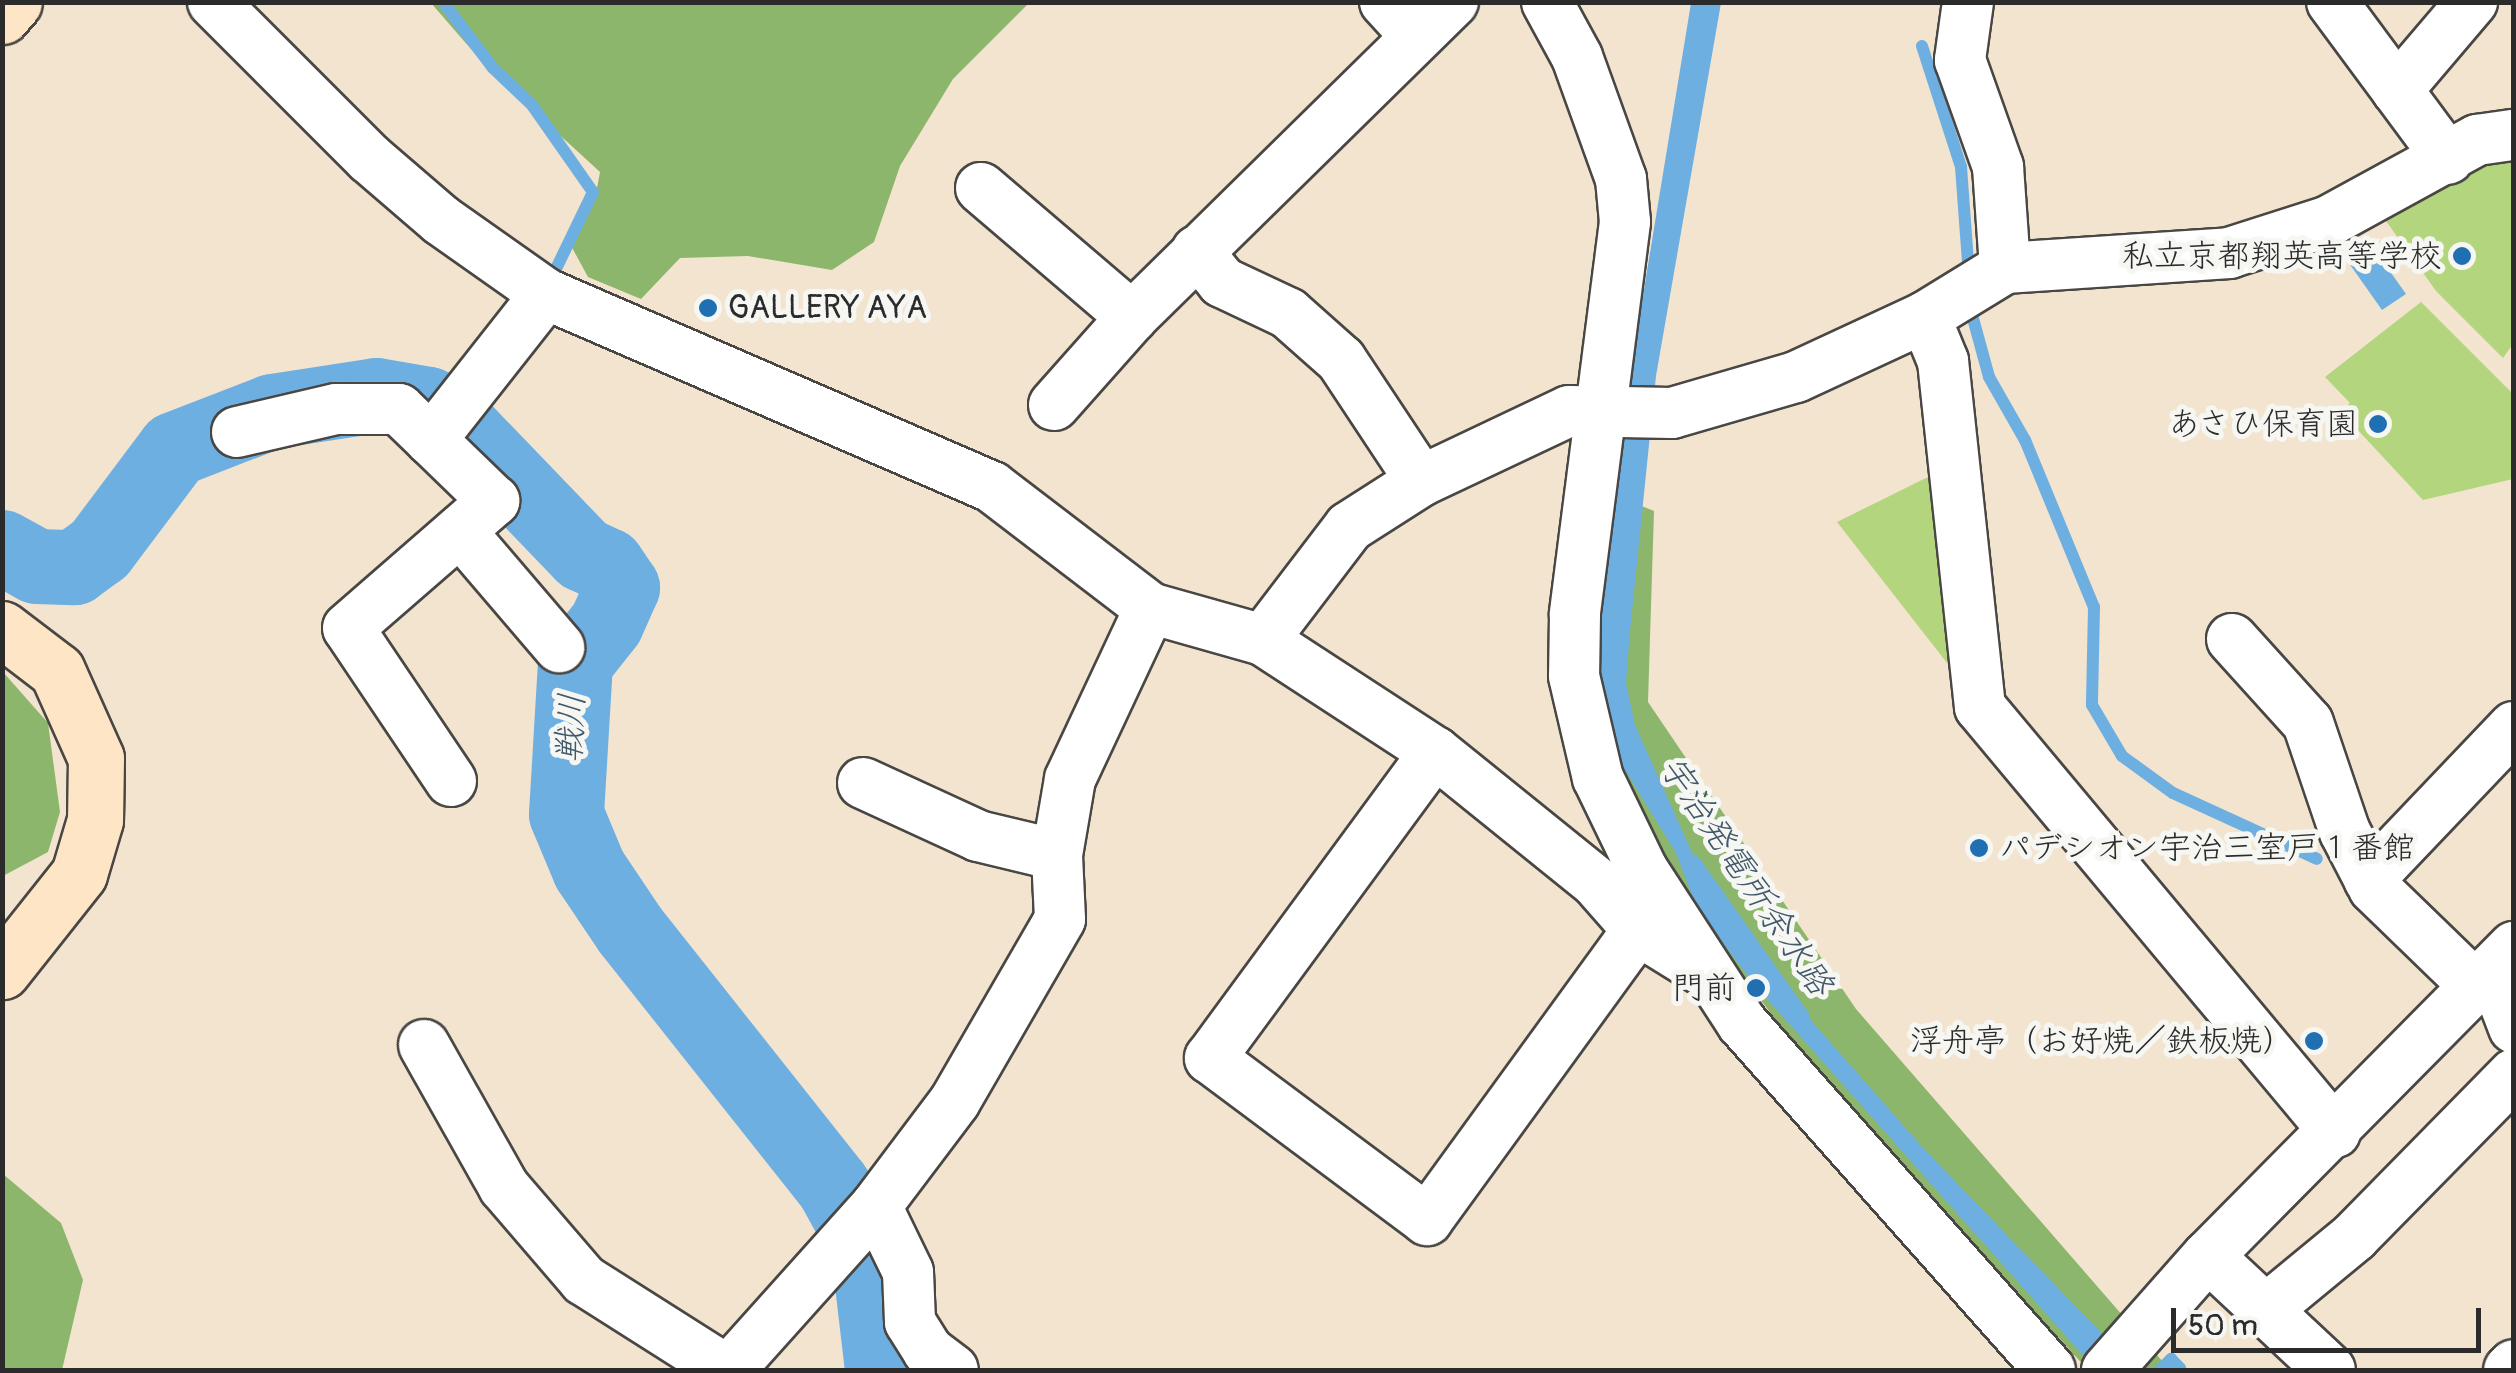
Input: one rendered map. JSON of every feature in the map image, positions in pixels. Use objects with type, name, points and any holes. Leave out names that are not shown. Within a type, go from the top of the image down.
[{"type":"street","points":[[2,16],[14,2]]},
{"type":"street","points":[[213,2],[369,158],[441,220],[546,294],[992,487],[1150,608],[1263,640],[1435,752],[1596,882],[1638,930],[1704,971]]},
{"type":"street","points":[[1054,404],[1197,251],[1401,19],[1453,2]]},
{"type":"street","points":[[1547,2],[1577,57],[1621,179],[1625,222],[1606,410],[1576,615],[1574,676],[1598,778],[1642,868],[1704,971],[1762,1046],[2050,1370]]},
{"type":"street","points":[[1968,2],[1960,60],[1998,167],[2005,268]]},
{"type":"street","points":[[2332,2],[2448,159]]},
{"type":"street","points":[[2397,90],[2472,2]]},
{"type":"street","points":[[1263,640],[1349,527],[1421,481],[1570,412],[1672,413],[1796,377],[1926,318],[2005,268],[2229,253],[2329,221],[2478,140],[2514,134]]},
{"type":"street","points":[[981,188],[1132,317]]},
{"type":"street","points":[[1197,251],[1222,282],[1288,313],[1342,360],[1421,481]]},
{"type":"street","points":[[442,425],[546,294]]},
{"type":"street","points":[[1926,318],[1942,361],[1980,707],[2335,1132]]},
{"type":"street","points":[[237,432],[336,409],[399,409],[442,425],[494,501],[348,628],[451,781]]},
{"type":"street","points":[[460,531],[559,647]]},
{"type":"street","points":[[424,1045],[504,1187],[584,1280],[728,1370],[861,1220],[955,1101],[1060,919],[1056,854],[1070,779],[1150,608]]},
{"type":"street","points":[[2,629],[58,671],[96,758],[96,820],[79,874],[2,971]]},
{"type":"street","points":[[2232,640],[2308,723],[2345,832],[2369,879],[2494,968],[2514,1028]]},
{"type":"street","points":[[2369,879],[2514,727]]},
{"type":"street","points":[[1435,752],[1210,1058],[1427,1220],[1638,930]]},
{"type":"street","points":[[863,784],[978,836],[1056,854]]},
{"type":"street","points":[[2107,1370],[2208,1256],[2494,968]]},
{"type":"street","points":[[2268,1308],[2354,1237],[2514,1074]]},
{"type":"street","points":[[861,1220],[908,1272],[910,1322],[928,1351],[953,1370]]},
{"type":"street","points":[[2208,1256],[2330,1370]]},
{"type":"green space","points":[[431,3],[1029,3],[953,79],[900,166],[874,242],[832,270],[748,256],[680,258],[641,299],[588,277],[569,242],[595,199],[600,172],[490,71]]},
{"type":"green space","name":"私立京都翔英高等学校","points":[[2513,152],[2513,344],[2503,358],[2436,291],[2386,221],[2496,155]]},
{"type":"green space","points":[[2421,302],[2513,394],[2513,479],[2423,500],[2341,412],[2350,403],[2325,377]]},
{"type":"green space","points":[[1934,474],[1958,677],[1837,522]]},
{"type":"green space","points":[[1612,494],[1654,511],[1648,702],[1856,1009],[2170,1370],[2088,1370],[1809,1065],[1694,910],[1615,770]]},
{"type":"green space","points":[[3,672],[48,723],[60,812],[48,852],[3,876]]},
{"type":"green space","points":[[3,1174],[61,1223],[83,1280],[62,1370],[3,1370]]},
{"type":"water","points":[[1691,3],[1721,3],[1656,376],[1626,683],[1635,725],[1711,895],[1757,959],[1924,1149],[2137,1370],[2096,1370],[1753,983],[1697,908],[1676,853],[1619,760],[1592,665],[1628,387]]},
{"type":"water","points":[[2370,243],[2406,294],[2382,310],[2346,259]]},
{"type":"waterway","points":[[443,2],[493,68],[532,105],[593,192],[553,275]]},
{"type":"waterway","points":[[1922,46],[1961,167],[1968,262]]},
{"type":"waterway","points":[[1971,311],[1989,377],[2025,440],[2094,607],[2092,705],[2122,756],[2173,793],[2317,859]]},
{"type":"waterway","name":"戦川","points":[[2,547],[36,566],[74,567],[99,549],[174,449],[272,411],[376,395],[428,404],[452,418],[583,554],[607,565],[622,587],[606,623],[575,662],[566,814],[589,869],[630,930],[833,1186],[868,1250],[882,1370]]},
{"type":"waterway","name":"宇治発電所余水路","points":[[1694,861],[1804,1017]]},
{"type":"waterway","points":[[2160,1370],[2171,1359],[2180,1368]]},
{"type":"place","name":"私立京都翔英高等学校","points":[[2462,256]]},
{"type":"place","name":"GALLERY AYA","points":[[708,308]]},
{"type":"place","name":"あさひ保育園","points":[[2378,424]]},
{"type":"place","name":"パデシオン宇治三室戸１番館","points":[[1979,848]]},
{"type":"place","name":"門前","points":[[1756,988]]},
{"type":"place","name":"浮舟亭（お好焼／鉄板焼）","points":[[2314,1041]]}]
